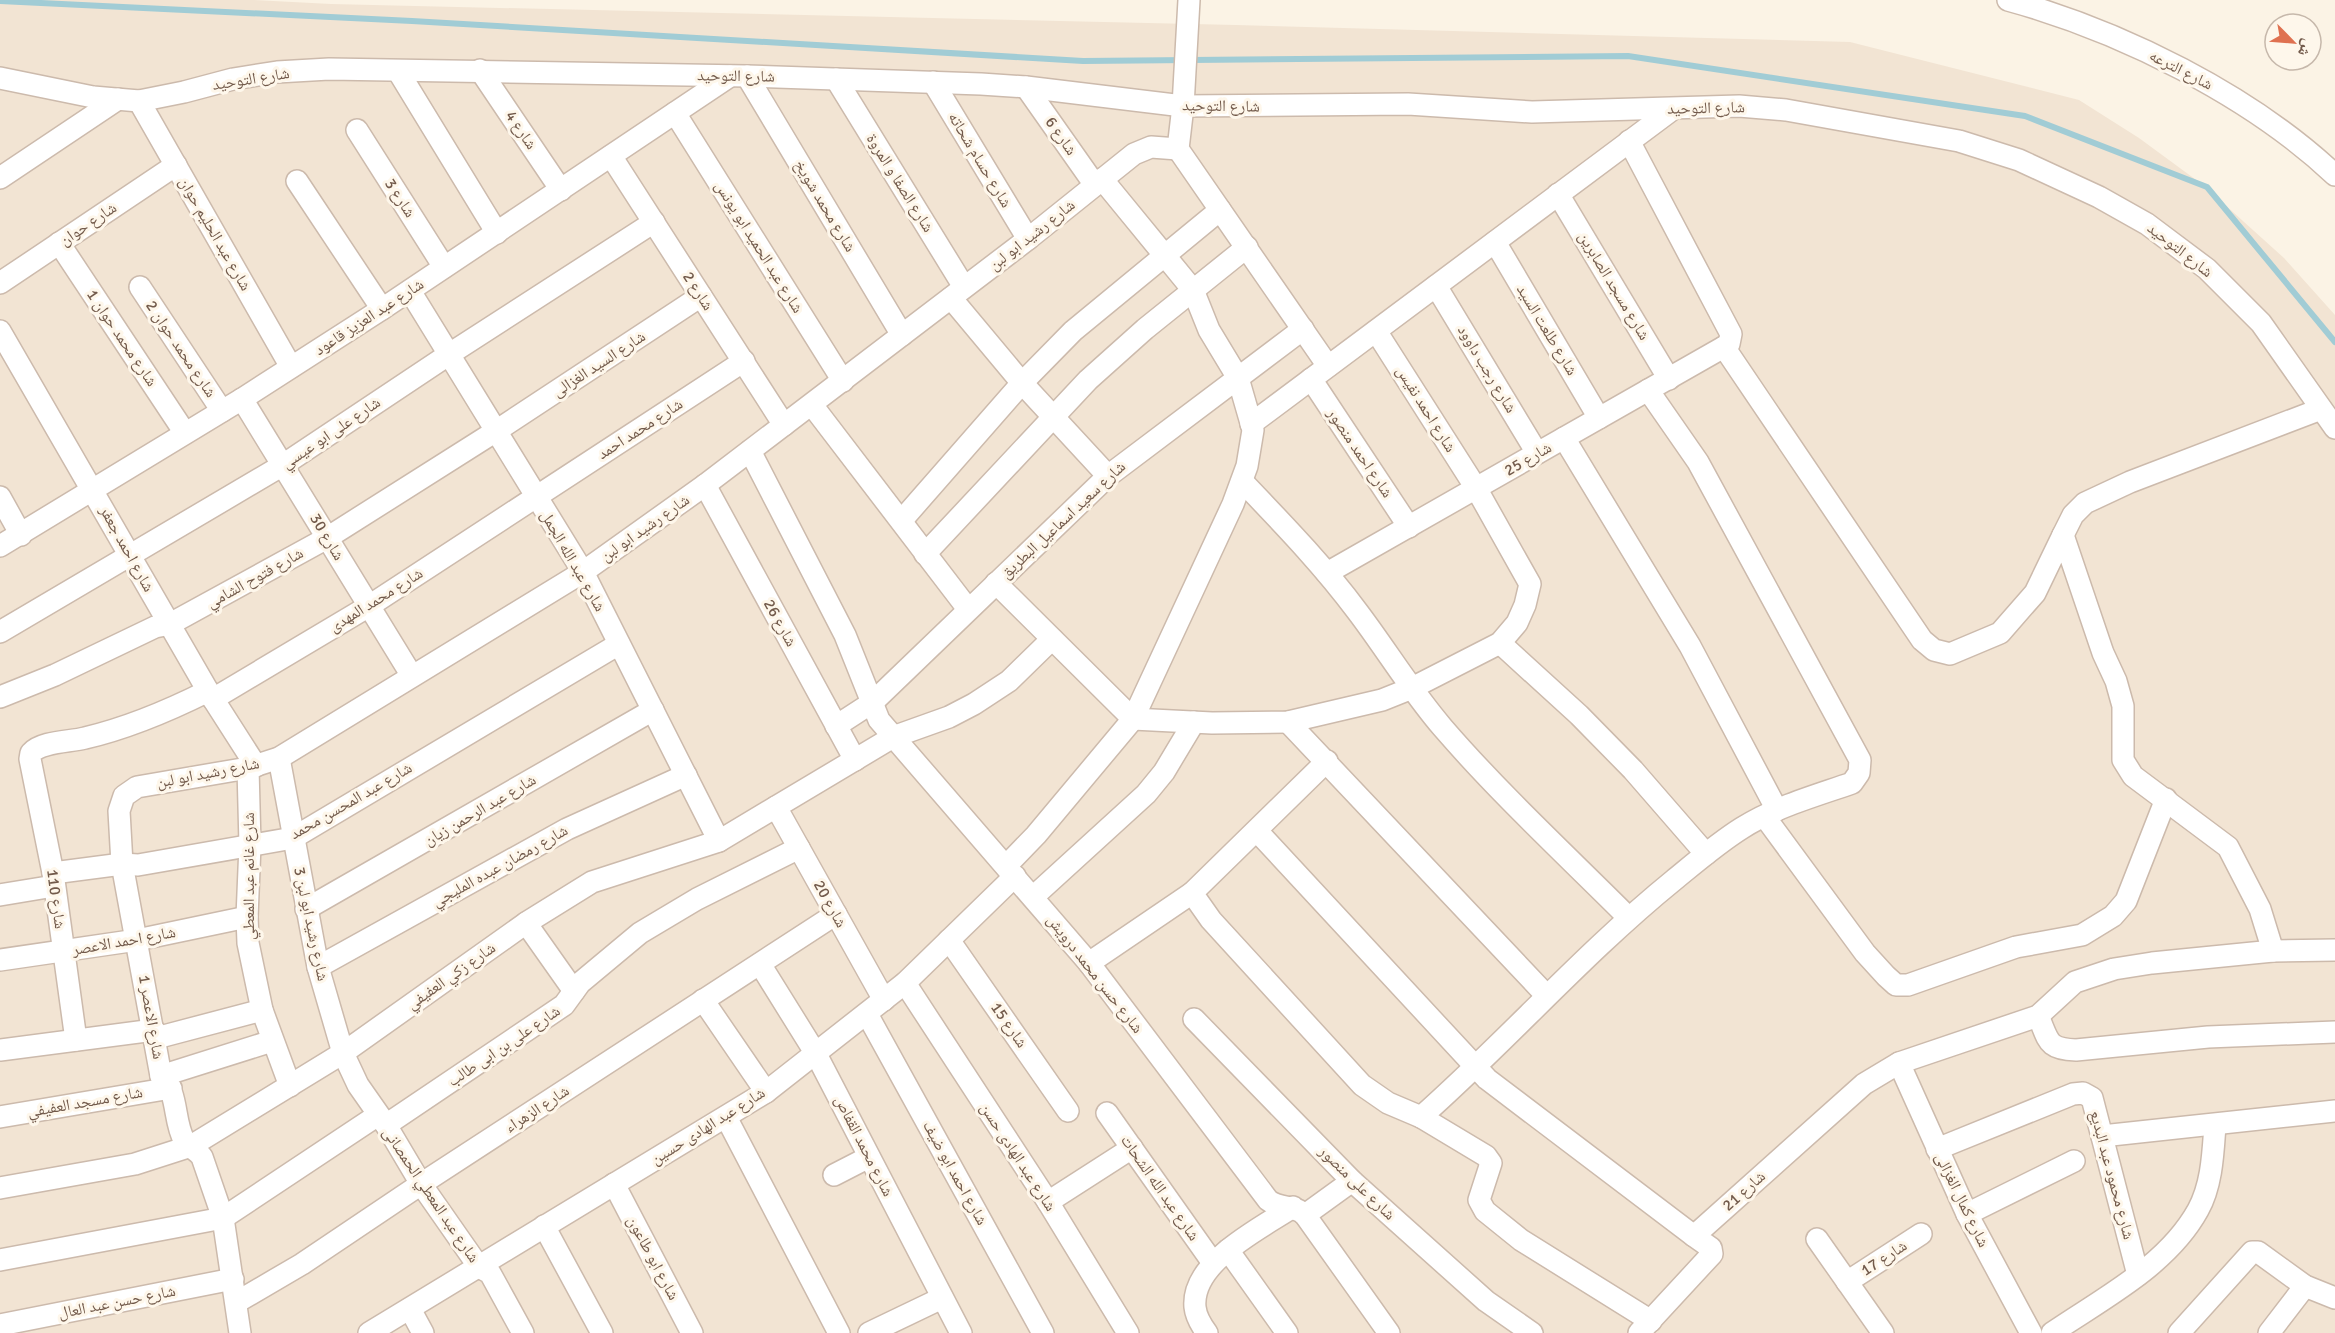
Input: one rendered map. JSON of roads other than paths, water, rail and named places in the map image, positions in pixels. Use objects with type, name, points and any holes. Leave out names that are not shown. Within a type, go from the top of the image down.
[{"type":"street","points":[[1189,0],[1183,106],[1178,149],[1328,366]]},
{"type":"street","name":"شارع الترعه","points":[[2008,0],[2083,26],[2149,53],[2213,86],[2274,124],[2335,175]]},
{"type":"street","name":"شارع التوحيد","points":[[0,78],[93,97],[128,100],[184,92],[233,79],[277,72],[329,69],[480,70],[933,82],[1026,87],[1183,106],[1408,104],[1532,112],[1738,106],[1786,110],[1959,141],[2019,160],[2089,192],[2147,224],[2207,269],[2260,323],[2335,428]]},
{"type":"street","points":[[398,70],[497,232]]},
{"type":"street","name":"شارع 4","points":[[480,70],[561,190]]},
{"type":"street","name":"شارع عبد العزيز قاعود","points":[[0,546],[291,368],[675,113],[739,76]]},
{"type":"street","name":"شارع محمد شويخ","points":[[739,76],[902,335]]},
{"type":"street","name":"شارع الصفا و المروة","points":[[836,79],[958,293],[1022,383],[1108,476]]},
{"type":"street","name":"شارع حسام شحاته","points":[[933,82],[1028,239]]},
{"type":"street","name":"شارع 6","points":[[1026,87],[1098,182],[1165,254],[1193,290],[1209,330],[1238,378],[1251,424]]},
{"type":"street","points":[[0,178],[128,100]]},
{"type":"street","name":"شارع عبد الحليم حوان","points":[[128,100],[176,165],[291,368]]},
{"type":"street","points":[[1251,424],[1672,109]]},
{"type":"street","name":"شارع عبد الحميد ابو يونس","points":[[675,113],[843,381]]},
{"type":"street","name":"شارع 3","points":[[357,130],[444,267]]},
{"type":"street","points":[[1629,141],[1731,334],[1727,346],[1922,640],[1934,650],[1950,654],[2000,633],[2034,593],[2073,515],[2085,503],[2130,482],[2322,409]]},
{"type":"street","name":"شارع رشيد ابو لبن","points":[[122,864],[119,811],[120,803],[130,790],[252,767],[279,758],[583,572],[812,405],[1143,149],[1151,147],[1178,149]]},
{"type":"street","name":"شارع 2","points":[[611,156],[784,425]]},
{"type":"street","name":"شارع حوان","points":[[0,284],[176,165]]},
{"type":"street","points":[[297,181],[382,309]]},
{"type":"street","name":"شارع مسجد الصابرين","points":[[1558,194],[1669,379]]},
{"type":"street","points":[[902,520],[1022,383],[1073,332],[1220,210]]},
{"type":"street","name":"شارع على ابو عيسي","points":[[0,633],[284,465],[448,355],[654,222]]},
{"type":"street","name":"شارع طلعت السيد","points":[[1495,242],[1599,418]]},
{"type":"street","name":"شارع محمد حوان 1","points":[[59,243],[185,434]]},
{"type":"street","points":[[925,554],[1054,416],[1116,354],[1246,247]]},
{"type":"street","name":"شارع رجب داوود","points":[[1436,285],[1538,453]]},
{"type":"street","name":"شارع محمد حوان 2","points":[[140,288],[222,411]]},
{"type":"street","name":"شارع عبد الله الجمل","points":[[410,291],[583,572],[719,841]]},
{"type":"street","name":"شارع السيد الغزالى","points":[[496,431],[701,296]]},
{"type":"street","name":"شارع سعيد اسماعيل البطريق","points":[[836,726],[873,702],[1108,476],[1303,329]]},
{"type":"street","name":"شارع احمد جعفر","points":[[0,330],[252,767]]},
{"type":"street","name":"شارع احمد نفيس","points":[[1376,331],[1476,488],[1530,584],[1525,605],[1517,623],[1500,643]]},
{"type":"street","name":"شارع 25","points":[[1327,573],[1727,346]]},
{"type":"street","name":"شارع محمد احمد","points":[[537,497],[744,361]]},
{"type":"street","name":"شارع احمد منصور","points":[[1311,379],[1409,527]]},
{"type":"street","points":[[1421,1117],[1477,1067],[1546,995],[1628,917],[1706,854],[1743,827],[1771,813],[1852,783],[1859,773],[1860,760],[1698,462],[1648,390]]},
{"type":"street","name":"شارع 30","points":[[242,399],[412,676]]},
{"type":"street","points":[[812,405],[968,609]]},
{"type":"street","name":"شارع عبد الهادى حسين","points":[[369,1333],[766,1092],[905,983],[949,940],[1010,871],[1036,835],[1133,719],[1224,525],[1242,481],[1252,439],[1251,424]]},
{"type":"street","name":"شارع فتوح الشامي","points":[[0,696],[55,675],[155,627],[170,624],[327,538],[496,431]]},
{"type":"street","points":[[1564,438],[1690,646],[1771,813],[1886,976],[1896,985],[1908,985],[2016,947],[2082,935],[2113,916],[2126,901],[2166,799]]},
{"type":"street","name":"شارع حسن محمد درويش","points":[[750,451],[845,635],[879,720],[1089,963],[1268,1200],[1279,1207],[1299,1211]]},
{"type":"street","points":[[1242,481],[1309,550],[1358,612],[1442,727],[1479,768],[1628,917]]},
{"type":"street","name":"شارع 26","points":[[705,485],[855,760]]},
{"type":"street","points":[[0,497],[21,535]]},
{"type":"street","name":"شارع محمد المهدى","points":[[30,759],[31,753],[36,748],[83,739],[126,727],[211,695],[369,606],[537,497]]},
{"type":"street","points":[[2062,535],[2124,706],[2123,760],[2133,776],[2228,847],[2259,909],[2273,951]]},
{"type":"street","points":[[996,583],[1133,719],[1194,722],[1288,722],[1382,700],[1412,688],[1500,643],[1633,770],[1706,854]]},
{"type":"street","name":"شارع زكي العفيفي","points":[[0,1188],[135,1164],[191,1146],[343,1053],[526,922],[592,882],[719,841],[893,737],[949,717],[974,704],[1009,681],[1052,639]]},
{"type":"street","name":"شارع عبد المحسن محمد","points":[[0,895],[53,879],[122,864],[138,865],[293,838],[619,644]]},
{"type":"street","name":"شارع عبد الرحمن زيان","points":[[306,909],[653,710]]},
{"type":"street","points":[[1033,897],[1146,794],[1164,772],[1194,722]]},
{"type":"street","points":[[1288,722],[1546,995]]},
{"type":"street","name":"شارع رشيد ابو لبن 3","points":[[279,758],[318,967],[343,1053]]},
{"type":"street","name":"شارع 110","points":[[30,759],[53,879],[76,1040]]},
{"type":"street","points":[[1089,963],[1192,893],[1327,761]]},
{"type":"street","name":"شارع غانم عبد المعطي","points":[[252,767],[247,917],[252,965],[262,1010],[290,1086]]},
{"type":"street","name":"شارع رمضان عبده المليجي","points":[[318,967],[567,829],[686,775]]},
{"type":"street","name":"شارع 20","points":[[776,807],[884,1000]]},
{"type":"street","points":[[1192,893],[1211,920],[1362,1085],[1388,1103],[1421,1117],[1486,1156],[1491,1163],[1479,1200],[1485,1211],[1521,1240],[1645,1327],[1712,1254],[1712,1248],[1487,1079],[1257,831]]},
{"type":"street","name":"شارع على بن ابى طالب","points":[[0,1260],[223,1218],[557,1010],[570,999],[580,983],[640,933],[697,899],[799,848]]},
{"type":"street","name":"شارع الاعصر 1","points":[[122,864],[166,1082],[183,1137],[202,1157],[223,1218],[240,1333]]},
{"type":"street","name":"شارع الزهراء","points":[[237,1302],[302,1264],[421,1184],[836,915]]},
{"type":"street","name":"شارع احمد الاعصر","points":[[0,960],[137,940],[247,917]]},
{"type":"street","points":[[526,922],[574,991]]},
{"type":"street","name":"شارع 15","points":[[949,940],[1068,1111]]},
{"type":"street","points":[[2335,950],[2273,951],[2114,969],[2075,982],[2038,1016],[2052,1046],[2058,1049],[2076,1050],[2208,1037],[2335,1032]]},
{"type":"street","name":"شارع محمد القفاص","points":[[760,964],[816,1054],[961,1333]]},
{"type":"street","name":"شارع عبد الهادى حسن","points":[[905,983],[1048,1202],[1128,1333]]},
{"type":"street","points":[[703,1000],[766,1092]]},
{"type":"street","points":[[0,1050],[76,1040],[155,1034],[262,1010]]},
{"type":"street","name":"شارع احمد ابو ضيف","points":[[867,1014],[1043,1333]]},
{"type":"street","name":"شارع 21","points":[[1694,1236],[1863,1084],[1899,1063],[2038,1016]]},
{"type":"street","name":"شارع على منصور","points":[[1194,1019],[1352,1181],[1486,1301],[1532,1333]]},
{"type":"street","name":"شارع مسجد العفيفي","points":[[0,1117],[166,1082],[272,1041]]},
{"type":"street","name":"شارع عبد المعطي الحمصانى","points":[[343,1053],[358,1085],[421,1184],[479,1267],[490,1274],[523,1333]]},
{"type":"street","name":"شارع كمال الغزالى","points":[[1899,1063],[1966,1214],[2031,1333]]},
{"type":"street","name":"شارع محمود عبد البديع","points":[[1937,1149],[2078,1093],[2092,1098],[2138,1275]]},
{"type":"street","points":[[2102,1137],[2335,1111]]},
{"type":"street","name":"شارع عبد الله الشحات","points":[[1107,1113],[1132,1148],[1220,1257],[1287,1333]]},
{"type":"street","points":[[726,1117],[839,1333]]},
{"type":"street","points":[[2052,1333],[2138,1275],[2174,1245],[2199,1209],[2212,1167],[2216,1125]]},
{"type":"street","points":[[1048,1202],[1132,1148]]},
{"type":"street","points":[[834,1175],[869,1157]]},
{"type":"street","points":[[1966,1214],[2073,1161]]},
{"type":"street","points":[[1206,1333],[1198,1319],[1195,1299],[1202,1279],[1220,1257],[1352,1181]]},
{"type":"street","name":"شارع ابو طاعون","points":[[614,1184],[692,1333]]},
{"type":"street","points":[[1299,1211],[1389,1333]]},
{"type":"street","points":[[544,1226],[602,1333]]},
{"type":"street","name":"شارع 17","points":[[1847,1282],[1922,1234]]},
{"type":"street","points":[[1817,1239],[1882,1333]]},
{"type":"street","points":[[2179,1333],[2252,1252],[2258,1252],[2305,1286],[2335,1298]]},
{"type":"street","name":"شارع حسن عبد العال","points":[[0,1325],[233,1279]]},
{"type":"street","points":[[2269,1333],[2305,1286]]},
{"type":"street","points":[[876,1332],[942,1298]]},
{"type":"street","points":[[410,1309],[423,1333]]},
{"type":"waterway","points":[[0,1],[412,21],[1083,61],[1628,56],[2025,116],[2207,187],[2335,342]]}]
